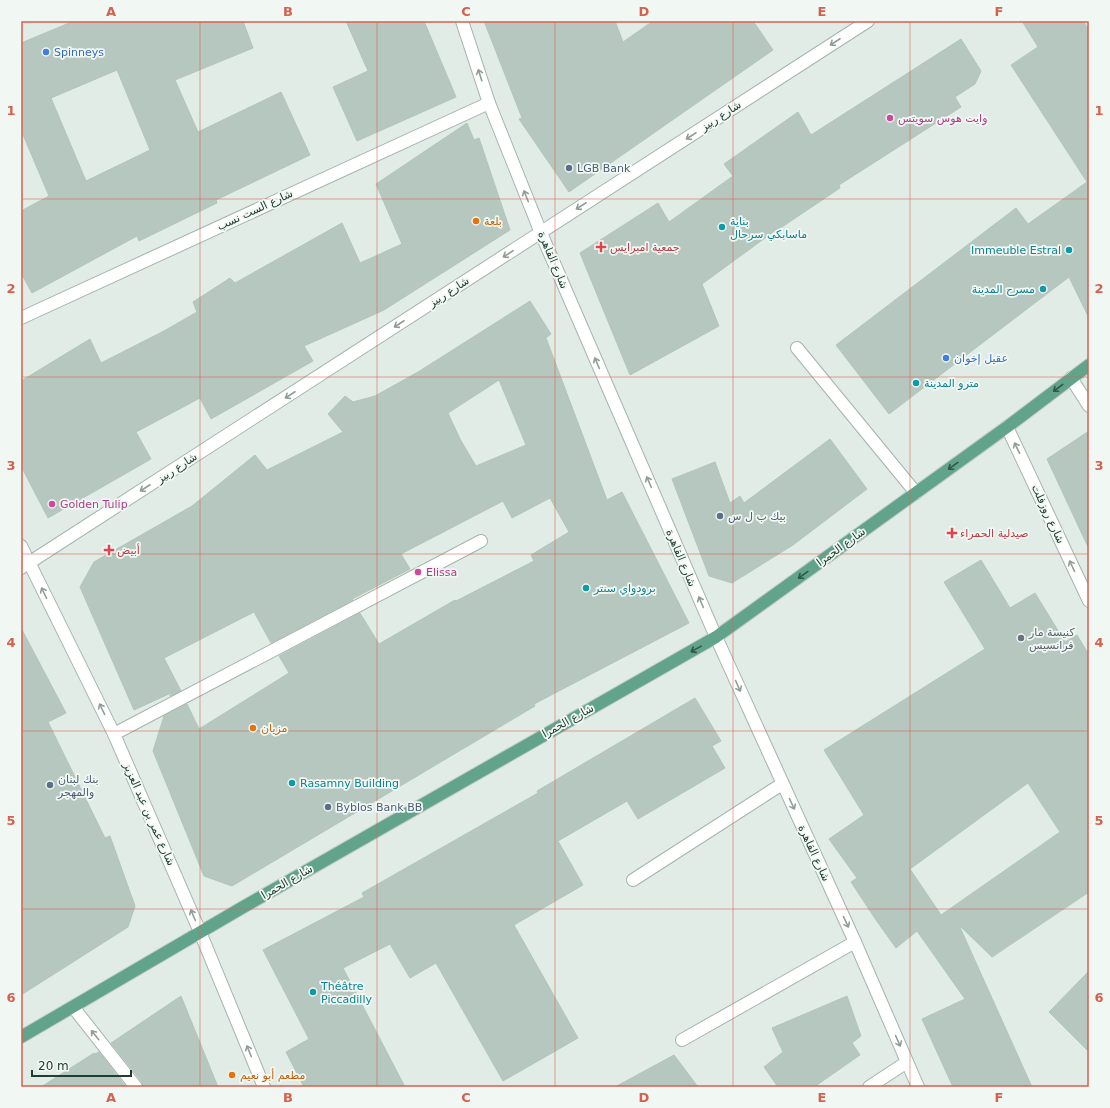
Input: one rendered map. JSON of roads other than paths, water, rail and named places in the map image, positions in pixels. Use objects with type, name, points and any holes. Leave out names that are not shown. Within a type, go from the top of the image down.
[{"type":"main road","name":"شارع الحمرا","points":[[21,1037],[492,764],[716,638],[1007,427],[1089,365]]},
{"type":"street","name":"شارع القاهرة","points":[[462,21],[489,103],[541,233],[716,638],[855,942],[918,1087]]},
{"type":"street","name":"شارع ربيز","points":[[25,565],[868,21]]},
{"type":"street","name":"شارع الست نسب","points":[[21,318],[489,103]]},
{"type":"street","points":[[797,348],[916,493]]},
{"type":"street","points":[[1071,378],[1089,406]]},
{"type":"street","name":"شارع روزفلت","points":[[1007,427],[1089,601]]},
{"type":"street","points":[[114,734],[481,541]]},
{"type":"street","name":"شارع عمر بن عبد العزيز","points":[[21,546],[25,565],[114,734],[200,932],[264,1087]]},
{"type":"street","points":[[633,880],[782,784]]},
{"type":"street","points":[[682,1040],[855,942]]},
{"type":"street","points":[[73,1007],[136,1087]]},
{"type":"street","points":[[869,1087],[907,1062]]},
{"type":"place","name":"Spinneys","points":[[46,52]]},
{"type":"place","name":"وايت هوس سويتس","points":[[890,118]]},
{"type":"place","name":"LGB Bank","points":[[569,168]]},
{"type":"place","name":"بلعة","points":[[476,221]]},
{"type":"place","name":"بناية ماسابكي سرحال","points":[[722,227]]},
{"type":"place","name":"جمعية امبرايس","points":[[601,247]]},
{"type":"place","name":"Immeuble Estral","points":[[1069,250]]},
{"type":"place","name":"مسرح المدينة","points":[[1043,289]]},
{"type":"place","name":"عقيل إخوان","points":[[946,358]]},
{"type":"place","name":"مترو المدينة","points":[[916,383]]},
{"type":"place","name":"Golden Tulip","points":[[52,504]]},
{"type":"place","name":"بيك ب ل س","points":[[720,516]]},
{"type":"place","name":"صيدلية الحمراء","points":[[952,533]]},
{"type":"place","name":"أبيض","points":[[109,550]]},
{"type":"place","name":"Elissa","points":[[418,572]]},
{"type":"place","name":"برودواي سنتر","points":[[586,588]]},
{"type":"place","name":"كنيسة مار فرانسيس","points":[[1021,638]]},
{"type":"place","name":"مزيان","points":[[253,728]]},
{"type":"place","name":"Rasamny Building","points":[[292,783]]},
{"type":"place","name":"بنك لبنان والمهجر","points":[[50,785]]},
{"type":"place","name":"Byblos Bank BB","points":[[328,807]]},
{"type":"place","name":"Théâtre Piccadilly","points":[[313,992]]},
{"type":"place","name":"مطعم أبو نعيم","points":[[232,1075]]}]
